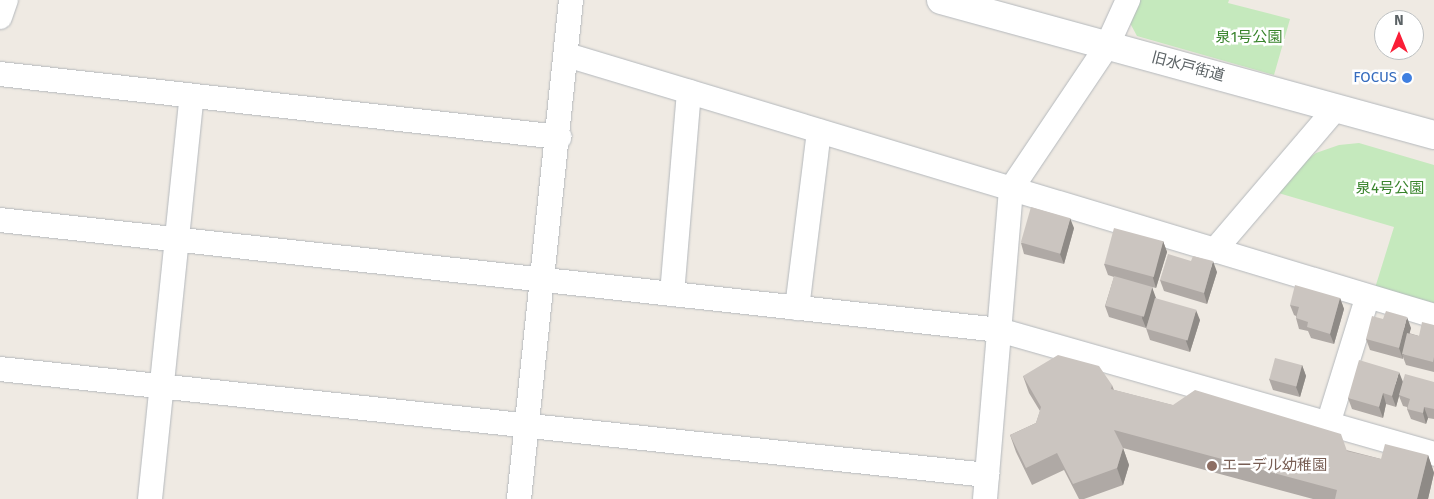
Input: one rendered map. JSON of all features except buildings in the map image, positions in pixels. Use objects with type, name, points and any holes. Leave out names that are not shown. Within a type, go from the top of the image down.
[{"type":"street","points":[[0,16],[6,0]]},
{"type":"street","points":[[519,499],[559,137],[571,0]]},
{"type":"street","name":"旧水戸街道","points":[[941,0],[1434,135]]},
{"type":"street","points":[[985,499],[1012,189],[1108,46],[1128,0]]},
{"type":"street","points":[[567,55],[1012,189],[1367,299],[1434,316]]},
{"type":"street","points":[[0,74],[559,137]]},
{"type":"street","points":[[672,294],[689,92]]},
{"type":"street","points":[[150,499],[192,96]]},
{"type":"street","points":[[1214,251],[1337,108]]},
{"type":"street","points":[[797,308],[819,131]]},
{"type":"street","points":[[0,220],[999,330],[1434,454]]},
{"type":"street","points":[[1328,424],[1367,299]]},
{"type":"street","points":[[0,369],[161,388],[528,425],[987,475]]},
{"type":"green space","name":"泉1号公園","points":[[1140,0],[1229,0],[1228,3],[1290,19],[1274,75],[1137,36],[1130,23]]},
{"type":"green space","name":"泉4号公園","points":[[1359,143],[1434,165],[1434,303],[1375,288],[1394,227],[1275,192],[1299,165],[1316,153],[1339,145]]},
{"type":"place","name":"FOCUS","points":[[1407,78]]},
{"type":"place","name":"エーデル幼稚園","points":[[1212,466]]}]
